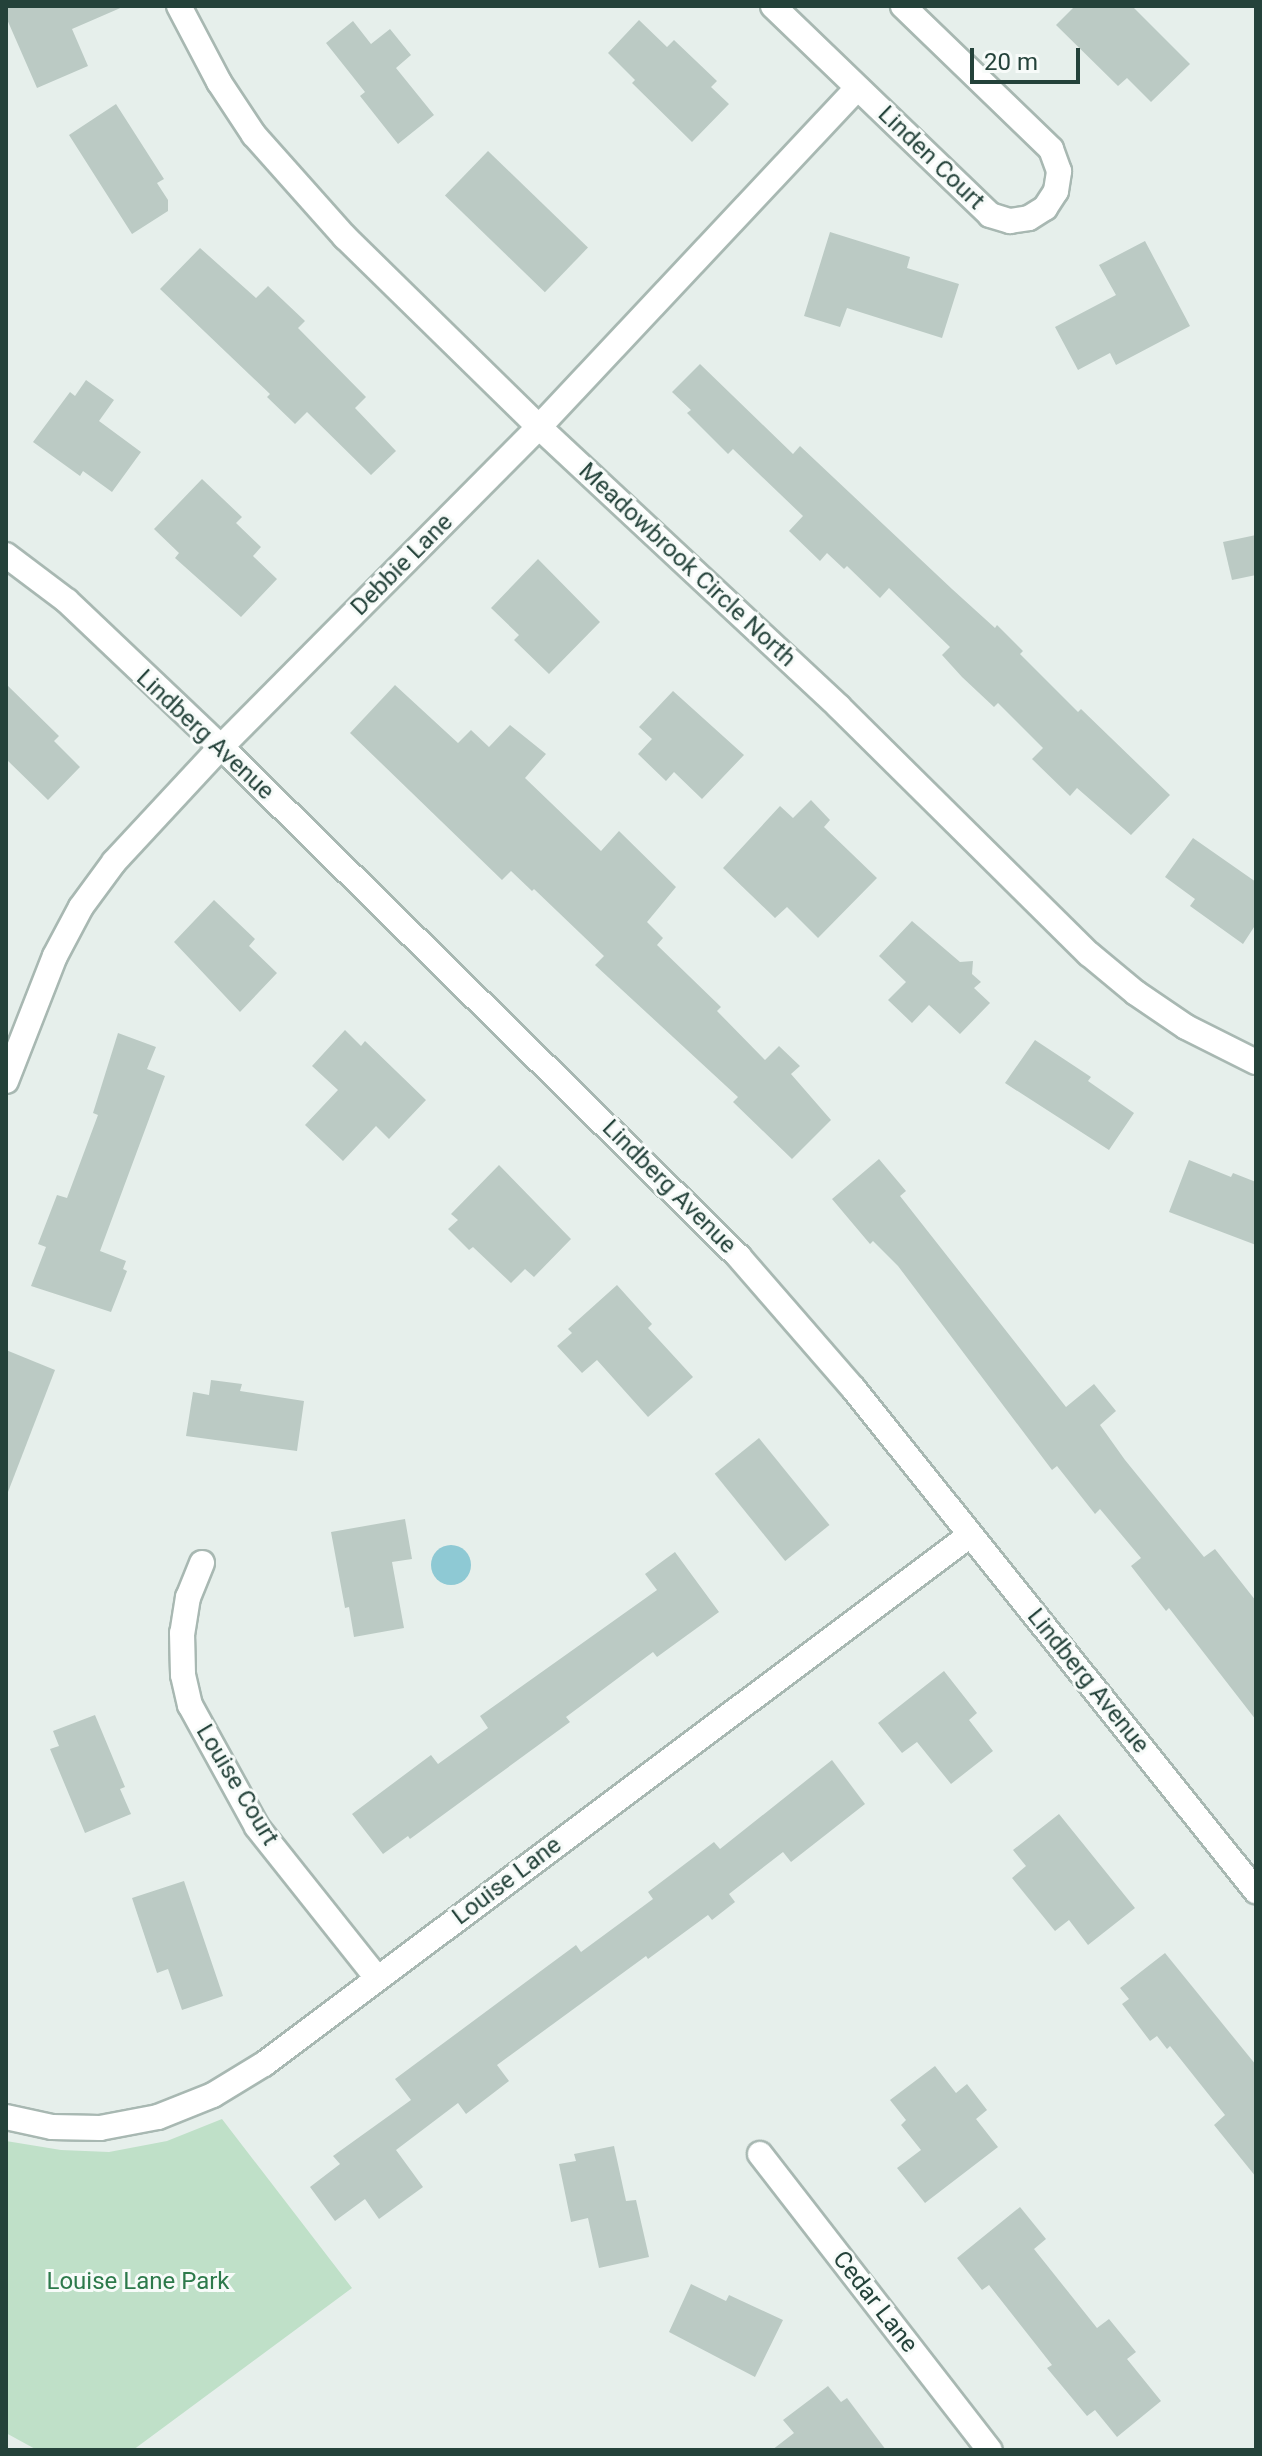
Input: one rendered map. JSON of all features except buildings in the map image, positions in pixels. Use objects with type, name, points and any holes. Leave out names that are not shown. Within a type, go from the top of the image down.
[{"type":"street","name":"Meadowbrook Circle North","points":[[179,6],[219,82],[254,135],[345,237],[539,427],[839,707],[1089,954],[1136,993],[1186,1027],[1256,1062]]},
{"type":"street","name":"Linden Court","points":[[773,6],[990,215],[1010,221],[1029,218],[1045,208],[1056,191],[1059,171],[1051,149],[903,6]]},
{"type":"street","name":"Debbie Lane","points":[[6,1081],[55,956],[81,907],[114,862],[221,747],[539,427],[857,88]]},
{"type":"street","name":"Lindberg Avenue","points":[[6,555],[67,601],[221,747],[739,1257],[853,1388],[1256,1891]]},
{"type":"street","name":"Louise Lane","points":[[6,2117],[52,2127],[100,2128],[158,2117],[213,2095],[264,2064],[970,1535]]},
{"type":"street","name":"Louise Court","points":[[202,1563],[188,1597],[182,1633],[183,1675],[190,1705],[257,1827],[377,1978]]},
{"type":"street","name":"Cedar Lane","points":[[760,2154],[990,2450]]},
{"type":"green space","name":"Louise Lane Park","points":[[222,2119],[352,2288],[133,2450],[37,2450],[6,2433],[6,2141],[61,2150],[109,2152],[167,2141]]},
{"type":"water","points":[[451,1545],[465,1551],[471,1565],[465,1579],[451,1585],[437,1579],[431,1565],[437,1551]]}]
